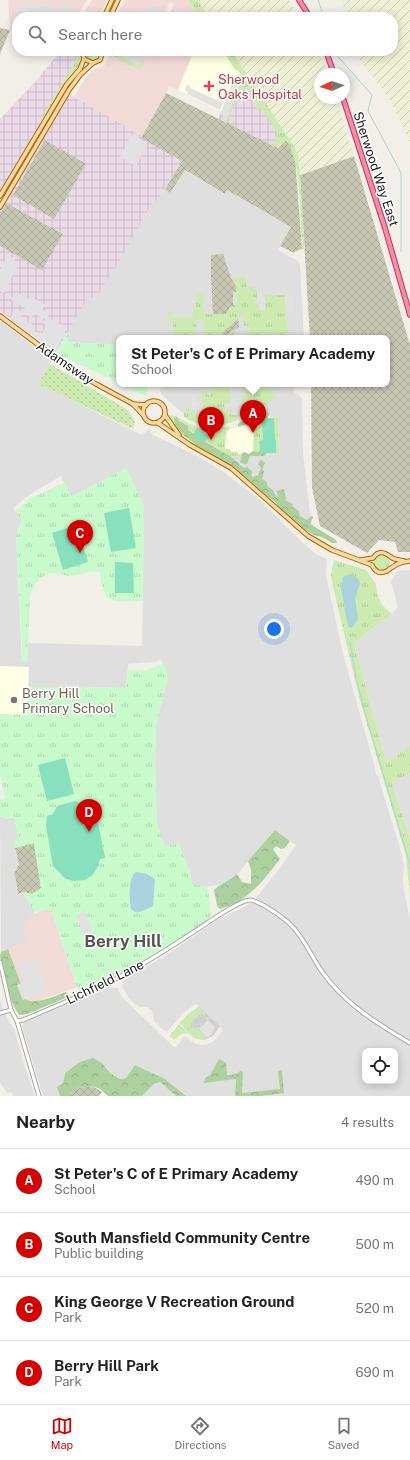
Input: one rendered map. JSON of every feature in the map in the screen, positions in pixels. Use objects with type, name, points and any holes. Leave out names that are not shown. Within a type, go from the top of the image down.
[{"type":"highway","points":[[298,0],[306,12]]},
{"type":"highway","points":[[328,56],[332,68]]},
{"type":"highway","name":"Sherwood Way East","points":[[345,104],[385,228],[410,315]]},
{"type":"main road","points":[[106,12],[112,0]]},
{"type":"main road","points":[[112,12],[118,0]]},
{"type":"main road","points":[[0,196],[67,84],[80,69],[84,59],[83,56]]},
{"type":"main road","points":[[0,207],[69,90],[80,75],[93,63],[100,60],[101,56]]},
{"type":"main road","points":[[84,59],[93,63]]},
{"type":"main road","name":"Adamsway","points":[[0,316],[68,367],[133,404],[144,416]]},
{"type":"main road","points":[[179,436],[165,415],[163,405],[159,402],[153,401],[146,405],[143,410],[144,416],[149,422],[158,423],[190,445],[231,468],[308,536],[332,550],[372,565],[376,571],[380,573],[387,572],[392,566],[410,561]]},
{"type":"main road","name":"Adamsway","points":[[133,404],[146,405]]},
{"type":"main road","points":[[158,423],[162,421],[165,415]]},
{"type":"main road","points":[[360,560],[373,558],[378,553],[382,552],[404,562]]},
{"type":"main road","points":[[391,557],[392,566]]},
{"type":"main road","points":[[372,565],[373,558]]},
{"type":"street","name":"Lichfield Lane","points":[[17,1022],[116,979],[161,953],[242,902],[250,900],[266,907],[286,920],[296,931],[336,989],[372,1019],[410,1043]]},
{"type":"street","points":[[0,962],[11,1010],[17,1022],[39,1096]]},
{"type":"street","points":[[0,1013],[11,1010]]},
{"type":"shaded area","points":[[8,0],[87,0],[79,12],[12,12],[12,31],[10,30]]},
{"type":"shaded area","points":[[92,0],[107,0],[101,12],[84,12]]},
{"type":"shaded area","points":[[125,0],[188,0],[196,12],[170,12],[174,4],[170,2],[165,12],[118,12]]},
{"type":"shaded area","points":[[198,0],[289,0],[295,12],[206,12]]},
{"type":"shaded area","points":[[342,0],[410,0],[410,142],[388,96],[362,64],[358,56],[398,56],[398,12],[345,12]]},
{"type":"shaded area","points":[[62,1],[73,9],[71,12],[55,12]]},
{"type":"shaded area","points":[[26,3],[43,3],[53,7],[51,12],[40,12],[33,10],[28,12],[15,11],[18,7]]},
{"type":"shaded area","points":[[151,4],[159,6],[158,8],[161,12],[145,12],[147,8],[149,8]]},
{"type":"shaded area","points":[[0,28],[10,30],[0,54]]},
{"type":"shaded area","points":[[56,56],[78,56],[60,89],[142,136],[142,138],[182,161],[157,201],[154,200],[118,264],[95,299],[89,296],[56,352],[0,311],[0,119],[37,80]]},
{"type":"shaded area","points":[[109,56],[192,56],[178,90],[169,87],[142,136],[74,97],[88,75],[97,68],[104,66]]},
{"type":"shaded area","points":[[122,56],[130,56],[133,58],[139,56],[142,64],[135,66],[134,62],[130,62]]},
{"type":"shaded area","name":"Sherwood Oaks Hospital","points":[[192,56],[227,56],[242,78],[220,114],[221,111],[178,90]]},
{"type":"shaded area","points":[[235,56],[320,56],[326,68],[314,68],[314,104],[338,104],[354,156],[300,175],[298,155]]},
{"type":"shaded area","points":[[239,74],[242,78],[227,117],[220,114],[235,77],[238,78],[237,76]]},
{"type":"shaded area","points":[[243,77],[285,141],[278,148],[218,120],[220,114],[226,117]]},
{"type":"shaded area","points":[[187,85],[190,86],[190,88],[223,103],[220,110],[187,94],[188,92],[185,89]]},
{"type":"shaded area","points":[[166,93],[278,148],[286,140],[295,158],[302,249],[294,253],[280,246],[291,227],[227,190],[225,194],[185,170],[170,193],[165,189],[182,161],[141,138]]},
{"type":"shaded area","points":[[132,134],[142,140],[141,143],[147,146],[136,166],[120,157]]},
{"type":"shaded area","points":[[45,140],[86,164],[54,219],[13,195]]},
{"type":"shaded area","points":[[354,156],[410,345],[410,552],[398,552],[395,542],[379,540],[367,553],[320,526],[312,487],[311,387],[390,387],[390,335],[310,335],[300,175]]},
{"type":"shaded area","points":[[184,170],[224,194],[227,190],[291,227],[278,250],[298,261],[300,265],[304,335],[116,335],[116,345],[68,342],[68,332],[89,295],[95,299],[118,264],[154,200],[157,201],[165,189],[170,193]]},
{"type":"shaded area","points":[[6,203],[63,234],[42,270],[0,246],[0,215]]},
{"type":"shaded area","points":[[223,254],[231,278],[236,286],[236,292],[233,292],[233,305],[235,305],[239,328],[233,330],[228,335],[224,335],[222,333],[222,314],[213,315],[211,255]]},
{"type":"shaded area","points":[[7,257],[15,259],[13,264],[18,265],[4,293],[0,291],[0,270]]},
{"type":"shaded area","points":[[16,292],[30,300],[32,297],[46,305],[42,309],[49,313],[49,318],[67,328],[56,352],[12,321],[11,317],[16,308],[23,313],[25,308],[11,300]],"holes":[[[23,313],[31,317],[35,314],[45,319],[43,323],[46,326],[42,333],[33,330],[35,326],[20,318]]]},
{"type":"shaded area","points":[[257,292],[262,292],[262,296],[265,296],[265,311],[260,311],[259,304],[257,303]]},
{"type":"shaded area","points":[[293,295],[293,312],[286,313],[285,296]]},
{"type":"shaded area","points":[[0,321],[52,360],[39,384],[142,435],[149,429],[153,435],[200,457],[225,473],[260,500],[304,544],[316,554],[327,559],[326,575],[342,650],[376,774],[378,776],[404,866],[404,892],[410,918],[410,1096],[261,1096],[268,1095],[264,1091],[241,1093],[243,1073],[241,1070],[238,1074],[210,1075],[204,1083],[236,1079],[235,1096],[186,1096],[165,1079],[135,1065],[126,1078],[120,1079],[110,1073],[102,1063],[65,1073],[63,1083],[57,1087],[60,1096],[43,1096],[22,1026],[25,1021],[62,1007],[97,990],[109,987],[118,988],[121,996],[175,1048],[184,1037],[196,1044],[201,1045],[211,1043],[217,1038],[223,1029],[205,1014],[196,1004],[183,1013],[167,1032],[154,1021],[152,1011],[147,1007],[140,1007],[128,997],[122,986],[125,978],[165,956],[217,920],[252,903],[296,845],[275,830],[233,879],[219,885],[203,887],[192,885],[190,871],[178,843],[165,847],[157,823],[155,759],[156,725],[168,677],[163,664],[160,659],[155,662],[128,664],[126,688],[90,687],[0,714]],"holes":[[[126,468],[144,507],[142,646],[28,643],[27,662],[22,662],[16,535],[22,520],[13,508],[32,493],[61,476],[71,497]]]},
{"type":"shaded area","points":[[162,387],[294,387],[293,393],[298,394],[302,399],[303,453],[311,521],[315,529],[289,512],[284,497],[273,498],[228,456],[270,417],[262,404],[231,420],[187,417],[161,394],[160,389]]},
{"type":"shaded area","points":[[192,394],[197,394],[196,402],[202,402],[202,409],[190,409],[192,404]]},
{"type":"shaded area","points":[[238,398],[238,409],[225,408],[224,404],[230,403],[230,399]]},
{"type":"shaded area","points":[[267,412],[270,417],[278,417],[279,454],[228,456],[222,446],[228,445],[227,431],[248,423]]},
{"type":"shaded area","points":[[410,570],[410,745],[404,751],[386,762],[354,643],[392,614],[398,607],[391,582],[397,571]]},
{"type":"shaded area","name":"Berry Hill Primary School","points":[[0,666],[29,667],[27,715],[0,714]]},
{"type":"shaded area","points":[[410,773],[410,840],[392,781]]},
{"type":"shaded area","points":[[4,816],[5,819],[14,817],[19,840],[19,864],[14,874],[18,893],[23,892],[35,910],[34,914],[23,927],[29,940],[1,952],[0,817]]},
{"type":"shaded area","points":[[34,843],[41,888],[32,894],[23,892],[18,894],[14,874],[19,864],[15,848]]},
{"type":"shaded area","points":[[45,909],[51,910],[77,987],[37,1001],[23,1000],[21,983],[8,949],[28,940],[23,927],[34,914]]},
{"type":"shaded area","points":[[85,911],[96,942],[87,945],[76,915]]},
{"type":"shaded area","points":[[36,959],[48,990],[23,1000],[17,985],[26,981],[18,966]]},
{"type":"shaded area","points":[[0,1002],[15,1031],[22,1058],[35,1096],[13,1096],[11,1092],[7,1093],[0,1082]]},
{"type":"shaded area","points":[[199,1007],[220,1026],[213,1036],[204,1040],[193,1037],[180,1023],[191,1012]]},
{"type":"shaded area","points":[[208,1020],[215,1027],[211,1035],[207,1038],[199,1029]]},
{"type":"shaded area","points":[[160,1082],[176,1096],[142,1096],[154,1084]]},
{"type":"shaded area","points":[[92,1086],[102,1092],[99,1096],[71,1096],[72,1092],[77,1088]]},
{"type":"green space","points":[[188,0],[198,0],[206,12],[196,12]]},
{"type":"green space","points":[[76,56],[80,56],[80,66],[66,84],[44,119],[42,118],[78,57]]},
{"type":"green space","points":[[99,56],[94,60],[89,60],[85,57]]},
{"type":"green space","points":[[114,56],[123,56],[131,62],[142,64],[140,59],[144,61],[142,67],[139,67],[141,70],[139,70]]},
{"type":"green space","points":[[226,56],[235,56],[298,155],[305,249],[302,249],[298,177],[295,162],[286,140],[278,148],[270,144],[271,142],[272,143],[275,141],[275,137],[278,135],[261,108],[257,111],[255,109],[258,103],[253,101],[255,97],[253,96],[252,92],[243,87],[228,117],[236,121],[234,122],[220,115],[226,117],[243,77],[238,70],[235,70]]},
{"type":"green space","points":[[246,277],[247,290],[249,290],[249,287],[254,287],[254,290],[257,290],[257,299],[255,300],[255,303],[259,303],[260,311],[265,311],[265,297],[262,296],[287,295],[285,296],[286,316],[283,316],[284,319],[287,319],[288,335],[245,335],[245,333],[250,333],[250,326],[244,326],[243,316],[238,317],[238,319],[222,333],[224,335],[208,335],[201,333],[204,331],[203,320],[196,320],[197,332],[195,335],[174,335],[173,322],[168,322],[168,311],[171,311],[172,318],[193,317],[193,307],[196,307],[196,293],[203,293],[204,314],[226,314],[230,307],[237,306],[236,286],[232,278]]},
{"type":"green space","points":[[233,330],[235,330],[235,335],[228,335]]},
{"type":"green space","points":[[68,332],[68,342],[116,345],[116,382],[57,354],[56,352]]},
{"type":"green space","points":[[50,364],[128,410],[133,417],[133,429],[38,384]]},
{"type":"green space","points":[[126,387],[148,387],[147,397]]},
{"type":"green space","points":[[209,387],[237,387],[230,388],[230,397],[233,398],[230,399],[230,403],[225,404],[225,411],[232,410],[232,415],[239,415],[240,411],[242,415],[239,416],[237,420],[217,426],[203,425],[184,417],[184,412],[189,407],[191,412],[195,410],[195,413],[199,415],[203,414],[202,394],[200,394],[200,391],[207,391],[209,396],[211,396],[211,389],[209,389]]},
{"type":"green space","points":[[241,387],[269,387],[273,393],[276,394],[276,398],[249,414],[245,414],[242,409],[241,397],[249,396],[249,393],[241,393]]},
{"type":"green space","points":[[265,410],[269,415],[267,418],[259,419],[238,427],[238,424],[246,418],[258,415]]},
{"type":"green space","points":[[169,415],[201,428],[210,429],[212,433],[214,429],[229,426],[230,429],[227,431],[225,438],[225,449],[230,449],[231,452],[238,452],[238,454],[242,453],[243,456],[228,456],[273,498],[270,500],[233,468],[185,438],[172,424]]},
{"type":"green space","points":[[177,416],[179,421],[188,426],[188,430],[233,458],[242,467],[246,468],[247,466],[252,471],[251,475],[253,477],[258,475],[261,468],[258,464],[261,459],[265,463],[262,469],[264,472],[262,479],[266,481],[268,487],[273,490],[277,498],[278,495],[276,491],[284,489],[285,500],[293,504],[292,506],[299,511],[300,516],[307,520],[311,516],[313,517],[310,524],[336,540],[337,543],[332,543],[304,529],[274,501],[239,472],[190,440],[176,426],[174,419]]},
{"type":"green space","points":[[278,417],[279,454],[253,455],[254,429],[251,429],[250,426],[247,426],[246,424],[262,418]],"holes":[[[259,441],[276,453],[260,454]]]},
{"type":"green space","points":[[274,418],[276,453],[260,454],[259,441],[263,440],[262,419]]},
{"type":"green space","points":[[196,428],[209,436],[205,442],[193,435]]},
{"type":"green space","points":[[262,450],[266,454],[264,456],[250,456],[247,464],[240,462],[243,452],[249,454],[253,451],[258,452]]},
{"type":"green space","points":[[126,468],[144,507],[143,601],[117,601],[107,597],[104,591],[100,572],[89,572],[70,576],[54,573],[45,575],[35,585],[31,594],[27,662],[22,662],[16,535],[22,520],[15,512],[29,499],[65,482],[71,497]]},
{"type":"green space","points":[[129,508],[136,548],[111,552],[104,513]]},
{"type":"green space","points":[[76,525],[88,562],[63,570],[52,533]]},
{"type":"green space","points":[[382,555],[389,560],[390,563],[385,570],[382,571],[375,566],[374,563],[379,556]]},
{"type":"green space","points":[[334,560],[366,570],[376,584],[377,594],[382,605],[392,614],[354,643],[386,762],[404,751],[410,745],[410,773],[392,782],[410,840],[410,898],[406,856],[359,697],[333,587],[331,574]]},
{"type":"green space","points":[[115,562],[133,563],[134,593],[115,593]]},
{"type":"green space","points":[[163,664],[168,672],[168,677],[156,725],[155,759],[157,823],[165,847],[178,843],[190,871],[192,884],[208,887],[211,914],[209,921],[132,968],[79,992],[51,911],[45,910],[38,913],[31,906],[23,892],[32,894],[41,888],[34,843],[15,848],[14,841],[19,840],[14,817],[5,819],[4,816],[0,817],[0,800],[5,799],[0,773],[0,714],[27,715],[28,687],[126,688],[128,670],[147,670]]},
{"type":"green space","points":[[65,758],[74,794],[47,801],[38,765]]},
{"type":"green space","points":[[75,801],[83,808],[93,824],[98,823],[105,858],[100,859],[93,874],[85,880],[74,881],[66,879],[53,866],[46,826],[47,816],[53,814],[57,806]]},
{"type":"green space","points":[[275,830],[290,841],[285,848],[281,849],[276,846],[273,849],[280,859],[261,883],[240,901],[220,909],[217,906],[214,890],[237,874],[242,882],[251,884],[251,870],[248,861]]},
{"type":"green space","points":[[8,949],[21,984],[17,985],[23,1000],[35,1001],[51,998],[66,992],[68,997],[27,1014],[19,1015],[9,994],[0,956],[1,952]]},
{"type":"green space","points":[[199,1007],[210,1017],[206,1021],[207,1018],[201,1013],[186,1030],[180,1023],[191,1012]]},
{"type":"green space","points":[[202,1023],[198,1029],[207,1039],[199,1039],[185,1033],[174,1040],[170,1036],[179,1024],[188,1033],[187,1031],[191,1027],[197,1031],[192,1027],[196,1029]]},
{"type":"green space","points":[[93,1058],[102,1063],[110,1073],[120,1079],[126,1078],[135,1065],[165,1079],[186,1096],[176,1096],[160,1082],[154,1084],[142,1096],[108,1096],[100,1089],[92,1086],[77,1088],[72,1092],[71,1096],[60,1096],[57,1087],[63,1083],[65,1073],[80,1062]]},
{"type":"green space","points":[[219,1059],[226,1063],[227,1075],[237,1074],[241,1070],[243,1073],[242,1093],[280,1089],[278,1071],[282,1070],[284,1093],[261,1096],[235,1096],[236,1079],[204,1083],[205,1078],[210,1075]]},
{"type":"water","points":[[351,574],[358,579],[360,583],[355,598],[358,619],[352,628],[348,627],[341,588],[343,577]]},
{"type":"water","points":[[136,872],[147,874],[155,879],[153,906],[140,912],[135,912],[131,909],[130,900],[130,884],[133,875]]},
{"type":"waterway","points":[[318,0],[322,12]]},
{"type":"waterway","points":[[337,56],[372,95],[368,111],[401,173],[401,252]]},
{"type":"waterway","points":[[350,643],[356,678],[367,720],[409,861],[410,869]]},
{"type":"place","name":"Sherwood Oaks Hospital","points":[[209,86]]},
{"type":"place","name":"St Peter's C of E Primary Academy","points":[[253,433]]},
{"type":"place","name":"South Mansfield Community Centre","points":[[211,440]]},
{"type":"place","name":"King George V Recreation Ground","points":[[80,553]]},
{"type":"place","name":"Berry Hill Primary School","points":[[14,700]]},
{"type":"place","name":"Berry Hill Park","points":[[89,832]]},
{"type":"district","name":"Berry Hill","points":[[123,941]]}]
